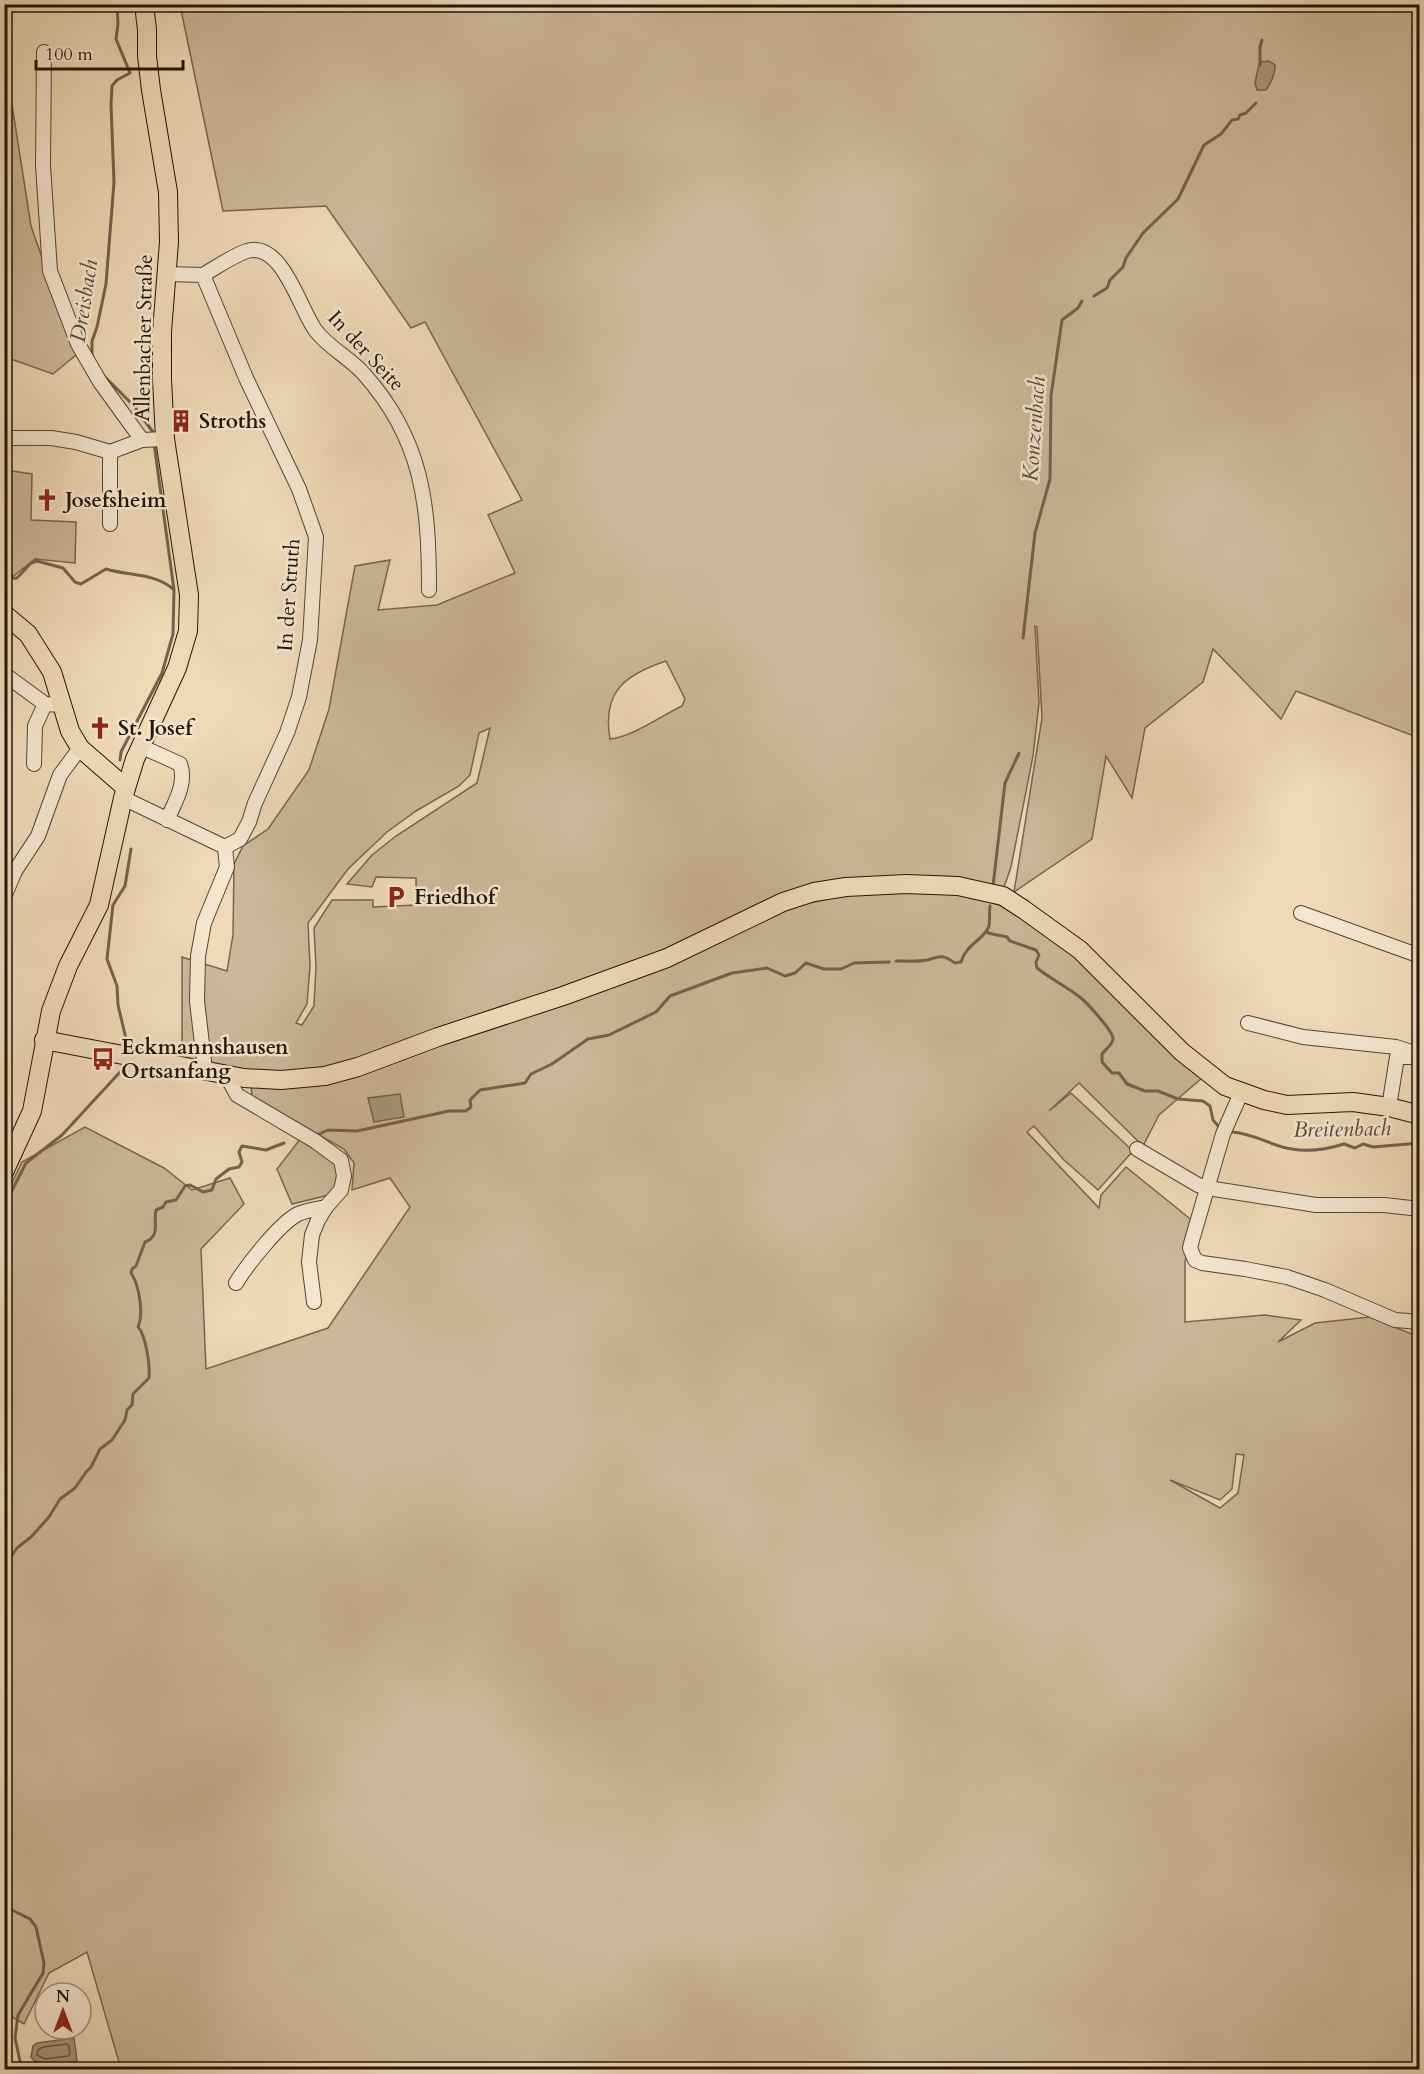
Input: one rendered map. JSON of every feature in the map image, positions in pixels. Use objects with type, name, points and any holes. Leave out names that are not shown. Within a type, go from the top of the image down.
[{"type":"main road","name":"Allenbacher Straße","points":[[134,4],[137,26],[147,56]]},
{"type":"main road","name":"Allenbacher Straße","points":[[4,1172],[32,1112],[51,1011],[68,966],[99,905],[124,793],[140,746],[177,668],[188,631],[189,595],[154,440],[162,379],[162,332],[169,242],[168,192],[147,56],[144,4]]},
{"type":"main road","points":[[4,614],[28,634],[52,672],[53,704],[80,748],[124,793]]},
{"type":"main road","points":[[44,1040],[244,1078],[281,1080],[325,1076],[563,996],[667,958],[783,902],[813,891],[906,884],[958,886],[1003,896],[1080,950],[1182,1052],[1226,1086],[1241,1093],[1287,1105],[1353,1102],[1389,1107],[1419,1115]]},
{"type":"street","points":[[4,438],[51,438],[76,442],[110,452],[154,440],[100,382],[78,344],[50,271],[43,166],[44,52]]},
{"type":"street","name":"In der Seite","points":[[203,275],[249,250],[262,250],[271,256],[283,268],[316,331],[362,372],[385,399],[398,418],[420,472],[429,537],[429,590]]},
{"type":"street","points":[[167,274],[203,275]]},
{"type":"street","name":"In der Struth","points":[[203,275],[246,378],[299,489],[316,537],[310,640],[299,697],[287,733],[255,803],[249,822],[240,839],[225,847]]},
{"type":"street","points":[[110,452],[110,524]]},
{"type":"street","points":[[4,674],[53,704],[35,726],[34,764]]},
{"type":"street","points":[[140,746],[180,764],[182,783],[167,820]]},
{"type":"street","points":[[4,897],[15,871],[38,836],[60,774],[80,748]]},
{"type":"street","points":[[124,793],[167,820],[225,847],[227,867],[204,922],[198,956],[197,1001],[205,1071]]},
{"type":"street","points":[[1301,913],[1419,956]]},
{"type":"street","points":[[1248,1023],[1303,1037],[1396,1047],[1419,1056]]},
{"type":"street","points":[[1389,1107],[1397,1057],[1419,1056]]},
{"type":"street","points":[[226,1075],[237,1095],[315,1141],[341,1160],[344,1176],[340,1190],[326,1207],[314,1230],[309,1250],[314,1302]]},
{"type":"street","points":[[1241,1093],[1223,1134],[1190,1248],[1195,1260],[1287,1277],[1325,1290],[1395,1320],[1419,1322]]},
{"type":"street","points":[[1137,1149],[1198,1185],[1208,1188],[1316,1205],[1384,1205],[1419,1209]]},
{"type":"street","points":[[236,1283],[289,1220],[299,1214],[326,1207]]},
{"type":"shaded area","points":[[11,4],[5,60],[31,226],[76,355],[53,374],[5,357],[4,5]]},
{"type":"shaded area","points":[[180,5],[1419,5],[1419,738],[1296,691],[1281,719],[1213,649],[1203,682],[1145,728],[1132,798],[1106,756],[1092,839],[1014,892],[1042,718],[1037,627],[1035,626],[1039,703],[1033,756],[1011,867],[1003,890],[870,880],[664,955],[325,1070],[279,1075],[182,1060],[182,957],[227,971],[233,935],[234,864],[243,846],[268,829],[309,770],[329,709],[355,566],[390,560],[378,610],[437,605],[515,573],[488,515],[522,500],[425,322],[411,328],[326,206],[223,211]],"holes":[[[666,661],[685,699],[682,706],[637,730],[610,739],[609,709],[619,688],[638,672]],[[490,728],[477,783],[396,836],[372,855],[347,884],[372,887],[376,877],[416,878],[416,905],[373,907],[373,900],[332,900],[314,928],[316,966],[314,1006],[302,1025],[296,1023],[307,1004],[310,966],[308,923],[348,869],[387,832],[416,811],[459,786],[470,775],[479,733]]]},
{"type":"shaded area","points":[[5,470],[32,474],[31,520],[76,522],[75,563],[35,559],[11,578],[5,575]]},
{"type":"shaded area","points":[[926,893],[969,895],[1005,907],[1077,956],[1202,1078],[1159,1115],[1143,1146],[1079,1083],[1049,1111],[1071,1093],[1133,1151],[1098,1190],[1064,1160],[1034,1126],[1027,1132],[1099,1208],[1101,1195],[1126,1167],[1194,1222],[1185,1262],[1185,1322],[1265,1315],[1301,1320],[1278,1342],[1315,1323],[1370,1317],[1419,1337],[1419,2069],[121,2069],[87,1952],[49,1973],[45,1981],[33,1981],[33,2006],[24,2024],[5,2013],[5,1197],[22,1162],[85,1127],[164,1168],[192,1190],[230,1178],[244,1204],[201,1249],[206,1369],[328,1328],[410,1207],[390,1178],[352,1190],[354,1163],[344,1149],[252,1097],[251,1085],[291,1085],[796,906],[849,894]],"holes":[[[1236,1454],[1244,1455],[1238,1493],[1220,1508],[1170,1480],[1220,1500],[1232,1489]]]},
{"type":"shaded area","points":[[301,1138],[338,1162],[341,1175],[333,1194],[292,1204],[277,1169]]},
{"type":"water","points":[[1269,61],[1275,65],[1272,78],[1266,90],[1257,90],[1255,83],[1259,64]]},
{"type":"water","points":[[400,1094],[404,1117],[374,1122],[368,1098]]},
{"type":"water","points":[[74,2041],[77,2061],[40,2064],[31,2057],[33,2046],[37,2043]]},
{"type":"waterway","name":"Dreisbach","points":[[92,357],[92,341],[106,284],[114,182],[112,86],[117,80],[130,73],[116,39],[117,4]]},
{"type":"waterway","name":"Konzenbach","points":[[1260,65],[1262,40]]},
{"type":"waterway","name":"Konzenbach","points":[[1094,296],[1107,288],[1110,280],[1123,267],[1126,258],[1143,233],[1178,199],[1204,145],[1221,134],[1232,120],[1238,119],[1256,103]]},
{"type":"waterway","name":"Konzenbach","points":[[1023,638],[1035,533],[1050,479],[1051,396],[1062,320],[1078,308],[1082,301]]},
{"type":"waterway","name":"Dreisbach","points":[[103,375],[134,406],[153,432],[153,436]]},
{"type":"waterway","name":"Dreisbach","points":[[120,760],[121,752],[162,673],[173,634],[174,590],[154,443]]},
{"type":"waterway","points":[[4,579],[17,578],[31,563],[37,561],[63,568],[75,582],[81,584],[106,569],[150,577],[173,589]]},
{"type":"waterway","name":"Konzenbach","points":[[993,886],[1005,783],[1019,753]]},
{"type":"waterway","name":"Dreisbach","points":[[125,1050],[127,1043],[118,1005],[117,986],[107,959],[113,905],[125,886],[131,849]]},
{"type":"waterway","points":[[896,961],[920,961],[941,957],[955,963],[961,962],[967,951],[987,931],[990,906]]},
{"type":"waterway","name":"Breitenbach","points":[[986,932],[1007,937],[1010,941],[1036,950],[1039,955],[1036,962],[1037,968],[1081,998],[1094,1011],[1112,1035],[1112,1043],[1102,1054],[1102,1062],[1112,1073],[1119,1073],[1127,1084],[1145,1091],[1158,1091],[1178,1099],[1203,1101],[1210,1106],[1213,1120],[1219,1127]]},
{"type":"waterway","points":[[317,1135],[328,1130],[357,1131],[449,1111],[466,1111],[471,1107],[470,1100],[480,1090],[525,1083],[531,1074],[552,1064],[588,1039],[609,1035],[656,1012],[670,996],[732,973],[767,968],[785,976],[795,973],[806,963],[824,969],[841,969],[854,963],[889,962]]},
{"type":"waterway","name":"Dreisbach","points":[[4,1206],[26,1163],[62,1135],[121,1071],[123,1063]]},
{"type":"waterway","name":"Breitenbach","points":[[1232,1132],[1298,1150],[1318,1150],[1344,1144],[1355,1148],[1363,1144],[1373,1147],[1420,1143]]},
{"type":"waterway","points":[[4,1556],[10,1558],[17,1548],[31,1537],[49,1517],[60,1499],[75,1488],[91,1467],[100,1449],[112,1440],[125,1420],[127,1410],[132,1405],[133,1394],[149,1378],[147,1351],[138,1327],[141,1314],[140,1299],[131,1273],[145,1242],[155,1232],[156,1210],[163,1207],[166,1202],[176,1200],[185,1186],[190,1185],[203,1192],[212,1190],[216,1179],[229,1169],[239,1167],[242,1162],[239,1152],[242,1146],[266,1150],[284,1143]]},
{"type":"waterway","name":"Dreisbach","points":[[4,1906],[30,1919],[36,1927],[44,1963],[43,1973],[18,2015],[15,2038],[22,2070]]},
{"type":"place","name":"Stroths","points":[[181,421]]},
{"type":"place","name":"Josefsheim","points":[[47,500]]},
{"type":"place","name":"St. Josef","points":[[100,728]]},
{"type":"place","name":"Friedhof","points":[[396,897]]},
{"type":"place","name":"Eckmannshausen Ortsanfang","points":[[103,1059]]}]
